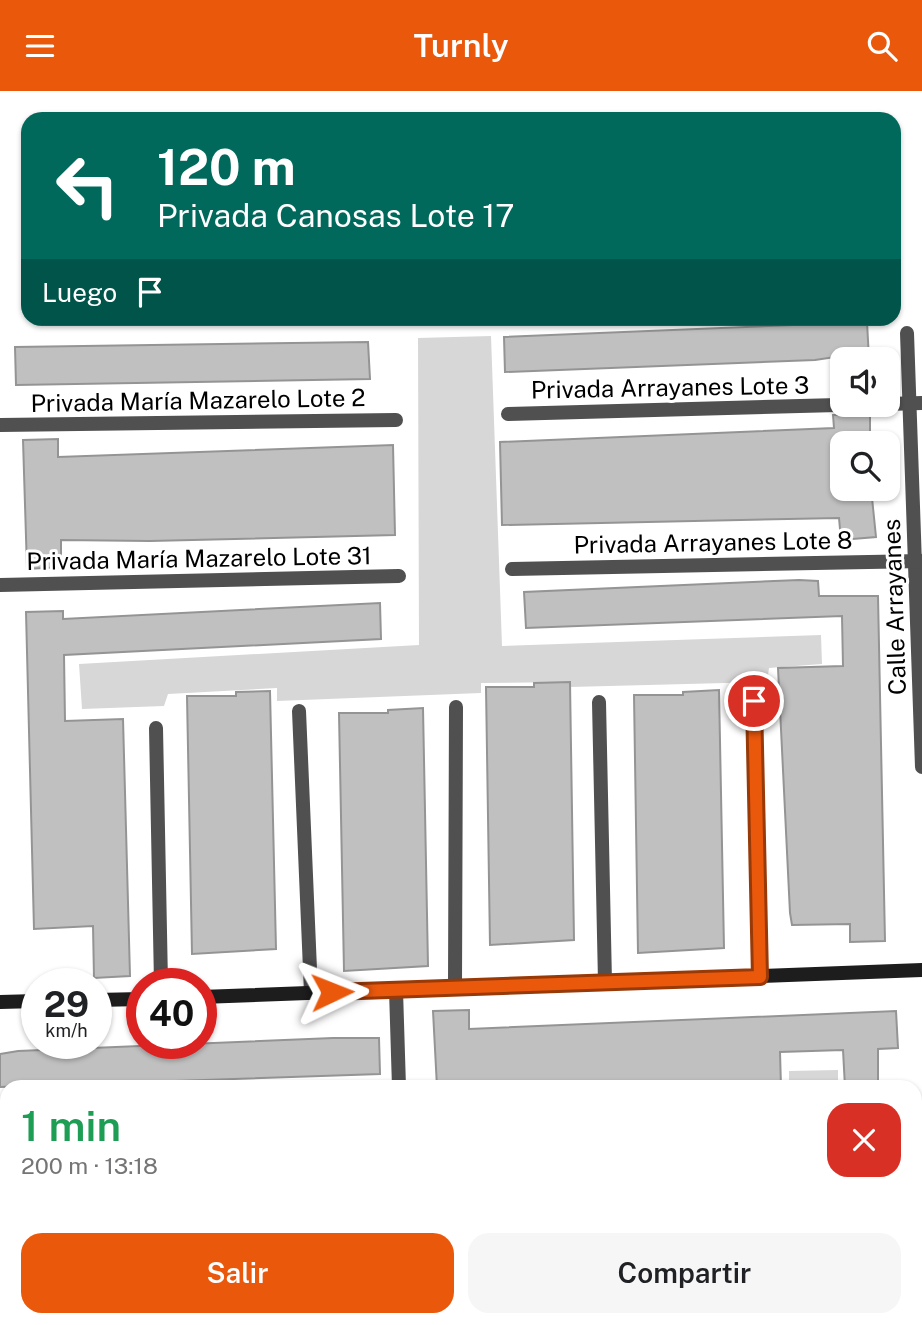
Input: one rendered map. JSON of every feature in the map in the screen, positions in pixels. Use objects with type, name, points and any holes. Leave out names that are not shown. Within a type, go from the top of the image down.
[{"type":"street","name":"Calle Arrayanes","points":[[907,333],[916,403],[922,767]]},
{"type":"street","name":"Privada Arrayanes Lote 3","points":[[508,414],[830,405]]},
{"type":"street","name":"Privada María Mazarelo Lote 2","points":[[0,425],[396,420]]},
{"type":"street","name":"Privada Arrayanes Lote 8","points":[[512,569],[919,561]]},
{"type":"street","name":"Privada María Mazarelo Lote 31","points":[[0,585],[399,576]]},
{"type":"street","points":[[754,701],[760,977]]},
{"type":"street","points":[[599,702],[605,982]]},
{"type":"street","points":[[455,988],[456,707]]},
{"type":"street","points":[[299,711],[311,993]]},
{"type":"street","points":[[156,728],[161,968]]},
{"type":"street","points":[[217,996],[922,970]]},
{"type":"street","points":[[396,990],[398,1080]]},
{"type":"street","points":[[0,1002],[21,1001]]},
{"type":"shaded area","points":[[491,336],[502,646],[821,635],[822,664],[769,668],[767,682],[570,687],[569,682],[481,683],[481,693],[277,701],[277,688],[168,694],[164,706],[82,709],[79,664],[419,645],[418,338]]},
{"type":"shaded area","points":[[838,1070],[838,1080],[789,1080],[789,1071]]},
{"type":"building","points":[[770,326],[867,326],[868,347],[830,347],[830,358],[815,360],[505,372],[504,337]]},
{"type":"building","points":[[368,342],[370,379],[16,385],[15,347]]},
{"type":"building","points":[[833,417],[870,417],[870,431],[830,431],[830,501],[872,501],[876,537],[841,540],[839,518],[502,525],[500,442],[834,428]]},
{"type":"building","points":[[58,439],[58,457],[393,445],[395,535],[150,541],[61,540],[61,567],[27,569],[23,440]]},
{"type":"building","points":[[818,581],[819,596],[878,596],[885,941],[850,942],[850,924],[792,925],[790,913],[778,668],[843,666],[842,616],[526,628],[524,592]]},
{"type":"building","points":[[380,603],[381,639],[64,655],[65,721],[123,719],[130,968],[126,968],[126,976],[112,977],[112,968],[94,968],[93,926],[34,929],[26,612],[63,611],[63,619]]},
{"type":"building","points":[[570,682],[574,940],[490,945],[486,687],[534,687],[534,683]]},
{"type":"building","points":[[719,690],[724,948],[638,953],[634,695],[683,695],[683,692]]},
{"type":"building","points":[[270,691],[276,949],[192,954],[187,696],[236,696],[236,692]]},
{"type":"building","points":[[423,708],[428,966],[344,971],[339,713],[388,713],[388,710]]},
{"type":"building","points":[[469,1010],[469,1029],[896,1011],[898,1048],[878,1049],[878,1080],[845,1080],[843,1050],[780,1052],[781,1080],[437,1080],[433,1011]]},
{"type":"building","points":[[379,1038],[380,1074],[205,1080],[0,1080],[0,1054],[21,1051],[21,1059],[112,1059],[112,1047],[126,1047],[126,1059],[217,1059],[217,1043]]},
{"type":"route","points":[[332,992],[760,977],[754,701]]}]
